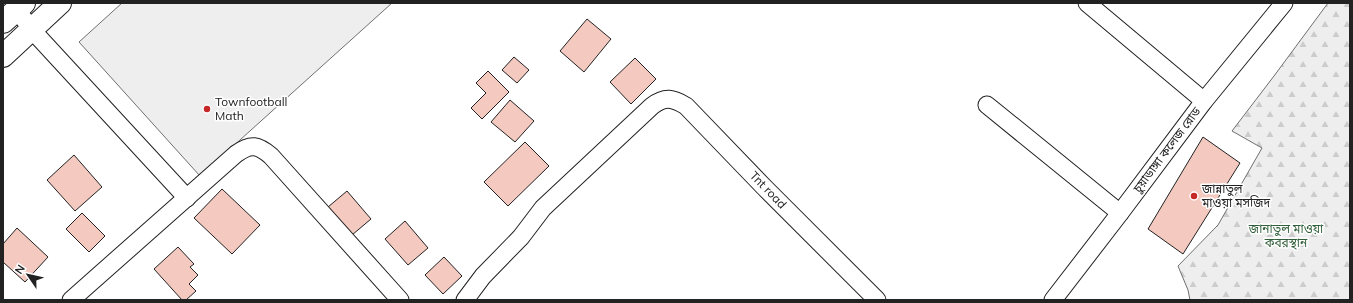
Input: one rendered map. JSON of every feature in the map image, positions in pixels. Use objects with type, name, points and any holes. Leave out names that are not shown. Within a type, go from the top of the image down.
[{"type":"main road","points":[[3,56],[60,3]]},
{"type":"street","points":[[1087,3],[1204,101]]},
{"type":"street","name":"চুয়াডাঙ্গা কলেজ রোড","points":[[1053,300],[1204,101],[1284,3]]},
{"type":"street","points":[[15,12],[188,198]]},
{"type":"street","name":"Tnt road","points":[[465,300],[483,276],[521,237],[543,208],[652,106],[660,100],[669,99],[678,101],[686,106],[765,188],[877,300]]},
{"type":"street","points":[[987,105],[1120,213]]},
{"type":"street","points":[[72,300],[243,149],[252,146],[262,148],[276,161],[400,300]]},
{"type":"green space","name":"Townfootball Math","points":[[122,3],[392,3],[200,176],[79,42]]},
{"type":"green space","name":"জানাতুল মাওয়া কবরস্থান","points":[[1328,3],[1350,3],[1350,300],[1190,300],[1188,290],[1178,266],[1218,225],[1262,148],[1232,131]]},
{"type":"building","points":[[587,19],[611,39],[584,72],[560,51]]},
{"type":"building","points":[[514,57],[529,70],[517,83],[502,70]]},
{"type":"building","points":[[635,58],[656,79],[631,104],[610,82]]},
{"type":"building","points":[[488,71],[509,92],[482,119],[471,108],[486,93],[476,83]]},
{"type":"building","points":[[510,100],[534,121],[515,142],[491,122]]},
{"type":"building","name":"জান্নাতুল মাওয়া মসজিদ","points":[[1203,137],[1240,163],[1183,254],[1148,229]]},
{"type":"building","points":[[525,142],[549,166],[508,206],[484,182]]},
{"type":"building","points":[[74,155],[102,187],[75,211],[47,180]]},
{"type":"building","points":[[222,189],[260,225],[232,254],[194,218]]},
{"type":"building","points":[[347,191],[371,219],[352,235],[328,207]]},
{"type":"building","points":[[82,213],[105,236],[89,252],[66,229]]},
{"type":"building","points":[[405,221],[428,248],[408,265],[385,239]]},
{"type":"building","points":[[17,228],[48,257],[25,282],[3,262],[3,244]]},
{"type":"building","points":[[178,247],[194,264],[190,267],[198,275],[189,284],[196,291],[186,300],[182,300],[154,269]]},
{"type":"building","points":[[444,257],[462,276],[443,294],[425,275]]},
{"type":"place","name":"Townfootball Math","points":[[207,109]]},
{"type":"place","name":"জান্নাতুল মাওয়া মসজিদ","points":[[1194,196]]}]
